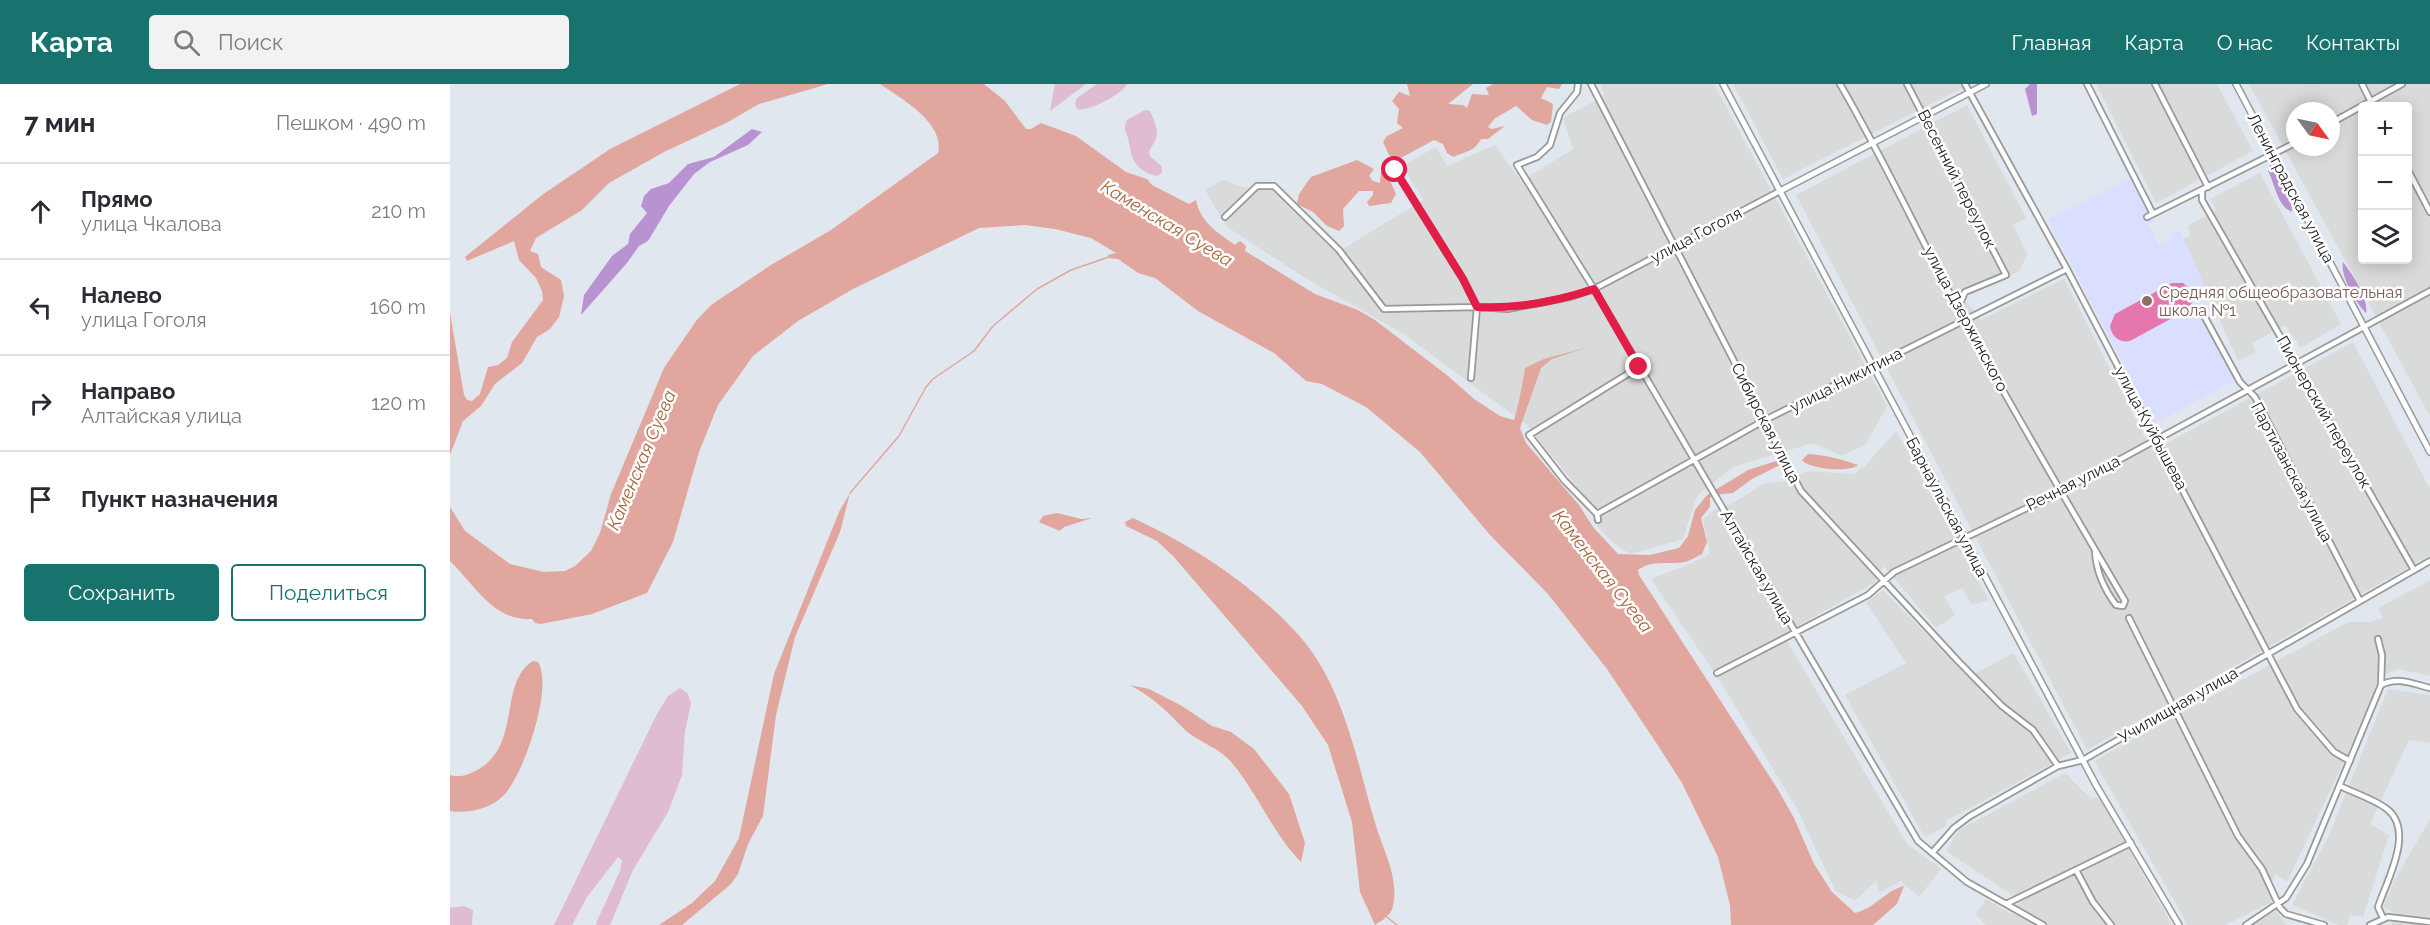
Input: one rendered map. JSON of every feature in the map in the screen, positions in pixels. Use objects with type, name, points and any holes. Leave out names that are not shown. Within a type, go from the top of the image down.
[{"type":"street","name":"Алтайская улица","points":[[1578,84],[1577,92],[1560,113],[1550,145],[1537,157],[1517,165],[1594,289],[1918,841],[1967,882],[2043,925]]},
{"type":"street","name":"Сибирская улица","points":[[1591,84],[1802,491],[2002,706],[2033,730],[2058,766]]},
{"type":"street","name":"Барнаульская улица","points":[[1723,84],[2083,760],[2179,925]]},
{"type":"street","name":"улица Дзержинского","points":[[1840,84],[1874,142],[1958,308],[2060,492],[2125,601],[2122,606],[2116,605],[2112,600],[2096,570],[2095,551]]},
{"type":"street","name":"Весенний переулок","points":[[1907,84],[2006,275],[1965,292],[1958,308]]},
{"type":"street","name":"улица Куйбышева","points":[[1965,84],[2067,269],[2297,709],[2334,752],[2350,761]]},
{"type":"street","name":"улица Гоголя","points":[[1225,217],[1257,186],[1274,186],[1339,250],[1384,309],[1477,307],[1508,309],[1539,304],[1594,289],[1986,84]]},
{"type":"street","points":[[2087,84],[2153,214]]},
{"type":"street","name":"Пионерский переулок","points":[[2155,84],[2205,189],[2202,200],[2414,570]]},
{"type":"street","name":"Ленинградская улица","points":[[2236,84],[2430,452]]},
{"type":"street","points":[[2362,84],[2371,102]]},
{"type":"street","points":[[2375,102],[2402,84]]},
{"type":"street","points":[[2340,119],[2358,110]]},
{"type":"street","points":[[2147,217],[2286,148]]},
{"type":"street","points":[[1395,170],[1463,279],[1477,307],[1471,378]]},
{"type":"street","points":[[2412,178],[2430,212]]},
{"type":"street","name":"улица Никитина","points":[[1639,367],[1529,435],[1597,517],[1765,420],[2067,269]]},
{"type":"street","name":"Речная улица","points":[[1717,673],[1868,595],[1894,572],[2060,492],[2430,291]]},
{"type":"street","name":"Партизанская улица","points":[[2203,314],[2247,391],[2254,398],[2360,601]]},
{"type":"street","name":"Училищная улица","points":[[1932,853],[1954,828],[1970,816],[2058,766],[2083,760],[2430,561]]},
{"type":"street","points":[[2129,618],[2238,836],[2262,869],[2279,904],[2286,914],[2324,925]]},
{"type":"street","points":[[2246,925],[2286,898],[2307,864],[2381,685],[2382,655],[2378,639]]},
{"type":"street","points":[[2381,685],[2390,680],[2400,680],[2430,688]]},
{"type":"street","points":[[2340,786],[2386,809],[2399,827],[2399,843],[2378,907],[2383,918]]},
{"type":"street","points":[[2006,904],[2131,843]]},
{"type":"street","points":[[2076,870],[2093,902],[2112,925]]},
{"type":"street","points":[[2388,925],[2392,917]]},
{"type":"street","points":[[2370,925],[2383,918],[2392,917],[2430,922]]},
{"type":"shaded area","points":[[1055,84],[1086,84],[1050,111]]},
{"type":"shaded area","points":[[1097,84],[1127,84],[1119,93],[1104,102],[1077,109],[1075,104],[1077,98]]},
{"type":"shaded area","points":[[1600,84],[1714,84],[1887,406],[1866,444],[1842,456],[1813,443],[1733,467],[1697,496],[1683,539],[1630,554],[1613,543],[1597,526],[1602,518],[1527,425],[1402,333],[1305,278],[1227,227],[1205,190],[1223,180],[1255,191],[1261,188],[1273,190],[1336,253],[1423,200],[1402,166],[1436,147],[1447,166],[1495,145],[1521,181],[1573,149],[1563,118],[1605,95]]},
{"type":"shaded area","points":[[1733,84],[1970,84],[1783,179]]},
{"type":"shaded area","points":[[2030,84],[2037,84],[2037,114],[2032,116],[2025,89]]},
{"type":"shaded area","points":[[2096,84],[2217,84],[2253,151],[2156,203]]},
{"type":"shaded area","points":[[2249,84],[2430,84],[2430,416],[2288,156],[2340,156],[2340,102],[2286,102],[2286,152]]},
{"type":"shaded area","points":[[1967,105],[2026,218],[2013,225],[2027,254],[2019,272],[1958,291],[1981,320],[2064,279],[2152,451],[2353,342],[2430,489],[2430,555],[2087,750],[1796,195]]},
{"type":"shaded area","points":[[1145,110],[1150,111],[1157,128],[1157,136],[1149,151],[1150,156],[1162,167],[1162,172],[1158,176],[1145,172],[1137,165],[1125,129],[1127,120]]},
{"type":"shaded area","points":[[752,129],[762,132],[748,145],[710,162],[694,174],[669,206],[648,241],[639,246],[581,315],[584,295],[612,256],[628,244],[630,234],[647,213],[641,206],[644,196],[651,189],[669,183],[688,164],[714,157]]},
{"type":"shaded area","points":[[2270,164],[2275,164],[2284,181],[2291,200],[2292,212],[2283,205],[2277,194],[2268,171]]},
{"type":"shaded area","points":[[2260,173],[2341,324],[2301,348],[2285,325],[2252,343],[2256,352],[2238,361],[2183,238],[2190,236],[2188,226],[2216,210],[2210,199]]},
{"type":"shaded area","name":"Средняя общеобразовательная школа №1","points":[[2132,178],[2154,221],[2148,224],[2159,245],[2172,239],[2171,235],[2180,230],[2210,298],[2197,305],[2236,380],[2154,424],[2048,219]]},
{"type":"shaded area","points":[[2343,262],[2362,293],[2366,313],[2350,289],[2344,274]]},
{"type":"shaded area","points":[[2172,283],[2183,283],[2191,290],[2193,301],[2187,310],[2130,341],[2119,340],[2114,336],[2110,326],[2115,314]]},
{"type":"shaded area","points":[[1896,431],[1989,600],[1972,605],[1962,588],[1944,596],[1955,615],[1936,628],[1884,566],[1874,583],[1783,634],[1907,844],[1941,869],[1919,897],[1901,881],[1879,893],[1876,881],[1855,901],[1835,890],[1797,809],[1720,681],[1651,579],[1710,554],[1703,519],[1714,510],[1730,505],[1763,484],[1787,481],[1807,471],[1853,474],[1865,466]]},
{"type":"shaded area","points":[[2430,580],[2430,676],[2398,669],[2378,677],[2375,690],[2349,751],[2287,882],[2276,874],[2268,888],[2272,902],[2226,925],[2188,925],[2094,761],[2348,622],[2370,622],[2383,618],[2378,608]]},
{"type":"shaded area","points":[[1883,590],[1968,677],[2014,653],[2071,753],[1946,821],[1947,825],[1925,838],[1845,695],[1906,663],[1866,602]]},
{"type":"shaded area","points":[[680,688],[688,694],[691,703],[685,731],[682,775],[668,812],[633,870],[610,925],[596,925],[620,871],[622,860],[618,857],[587,897],[572,925],[554,925],[657,714],[668,696]]},
{"type":"shaded area","points":[[2388,689],[2430,695],[2430,743],[2409,740],[2370,824],[2389,835],[2363,917],[2350,915],[2347,925],[2339,925],[2292,905],[2328,837]]},
{"type":"shaded area","points":[[2065,773],[2091,799],[2099,797],[2172,925],[1986,925],[1975,914],[1986,899],[2011,914],[2021,901],[1946,851],[1959,830]]},
{"type":"shaded area","points":[[2430,819],[2430,925],[2392,925],[2394,912],[2383,907],[2394,881]]},
{"type":"shaded area","points":[[464,906],[473,910],[472,925],[450,925],[450,908]]},
{"type":"shaded area","points":[[2276,911],[2287,925],[2252,925]]},
{"type":"water","points":[[740,84],[828,84],[759,104],[728,122],[664,152],[609,183],[582,210],[536,238],[530,251],[538,254],[541,267],[561,280],[564,296],[559,317],[550,329],[537,337],[522,363],[495,384],[481,406],[463,421],[450,455],[450,313],[464,395],[467,400],[472,401],[480,394],[488,367],[498,365],[507,358],[512,342],[543,300],[536,278],[519,260],[514,241],[467,261],[465,257],[542,195],[610,149]]},
{"type":"water","name":"Каменская Суева","points":[[880,84],[984,84],[1005,101],[1026,129],[1031,129],[1041,123],[1076,136],[1126,172],[1147,179],[1152,185],[1189,204],[1196,200],[1201,215],[1229,241],[1235,245],[1240,241],[1246,246],[1245,251],[1315,294],[1358,310],[1375,320],[1474,399],[1500,416],[1514,420],[1525,368],[1544,359],[1588,347],[1552,359],[1541,368],[1520,428],[1526,443],[1579,505],[1593,527],[1618,554],[1650,555],[1679,548],[1688,536],[1695,510],[1707,495],[1748,470],[1779,460],[1781,463],[1778,466],[1752,479],[1733,493],[1713,495],[1710,498],[1710,507],[1701,518],[1707,542],[1702,554],[1685,562],[1661,563],[1643,567],[1638,570],[1639,575],[1777,788],[1794,818],[1814,864],[1832,892],[1855,913],[1868,908],[1891,891],[1904,886],[1897,904],[1873,925],[1731,925],[1730,905],[1718,857],[1682,783],[1657,744],[1607,669],[1548,594],[1490,535],[1420,452],[1366,407],[1322,384],[1306,381],[1274,353],[1198,311],[1155,278],[1138,273],[1118,259],[1109,258],[1108,255],[1116,253],[1091,238],[1055,229],[1025,225],[979,228],[853,289],[798,321],[753,356],[718,405],[699,452],[673,542],[647,593],[592,614],[541,624],[535,623],[532,619],[507,614],[486,600],[450,561],[450,507],[465,531],[510,564],[544,572],[565,571],[575,566],[591,551],[600,533],[611,494],[664,368],[696,321],[711,305],[771,265],[831,230],[938,153],[935,131],[928,122],[909,104]]},
{"type":"water","points":[[1407,84],[1473,84],[1448,104],[1463,105],[1467,108],[1472,94],[1489,95],[1486,88],[1493,84],[1562,84],[1559,89],[1547,87],[1541,98],[1553,104],[1551,122],[1547,125],[1532,120],[1516,106],[1494,119],[1488,127],[1492,129],[1505,126],[1488,139],[1481,139],[1469,151],[1453,157],[1447,153],[1443,144],[1434,140],[1397,160],[1389,155],[1383,142],[1387,136],[1403,128],[1397,123],[1399,109],[1392,101],[1399,92],[1410,96]]},
{"type":"water","points":[[1357,160],[1374,169],[1369,176],[1373,181],[1380,183],[1381,172],[1388,176],[1396,194],[1391,203],[1369,206],[1367,202],[1373,195],[1373,191],[1359,191],[1343,209],[1344,226],[1339,231],[1327,226],[1313,212],[1297,204],[1299,194],[1311,177]]},
{"type":"water","points":[[1808,454],[1821,455],[1858,465],[1847,469],[1820,468],[1802,460]]},
{"type":"water","points":[[850,493],[840,532],[795,637],[776,715],[763,816],[748,844],[738,874],[731,884],[682,925],[659,925],[692,903],[715,881],[739,838],[774,674],[839,512]]},
{"type":"water","points":[[1057,513],[1081,519],[1092,518],[1064,527],[1060,531],[1039,522],[1043,516]]},
{"type":"water","points":[[1133,518],[1177,540],[1219,566],[1259,596],[1294,630],[1325,673],[1346,723],[1394,885],[1392,909],[1375,925],[1360,892],[1352,822],[1328,745],[1302,706],[1173,556],[1157,541],[1126,526],[1125,522]]},
{"type":"water","points":[[533,661],[538,662],[542,674],[542,691],[534,732],[519,771],[502,797],[491,805],[470,811],[450,811],[450,775],[467,775],[491,760],[500,746],[505,731],[516,684],[522,671]]},
{"type":"water","points":[[1130,685],[1149,689],[1182,706],[1212,726],[1231,732],[1254,749],[1289,794],[1305,843],[1301,862],[1282,839],[1227,757],[1189,733],[1158,704]]},
{"type":"waterway","points":[[850,493],[899,436],[926,387],[933,379],[974,351],[993,326],[1037,289],[1071,270],[1109,257]]},
{"type":"waterway","points":[[1387,917],[1397,925]]},
{"type":"place","name":"Средняя общеобразовательная школа №1","points":[[2147,301]]},
{"type":"route","points":[[1395,170],[1463,279],[1477,307],[1508,309],[1570,297],[1594,289],[1639,367]]}]
